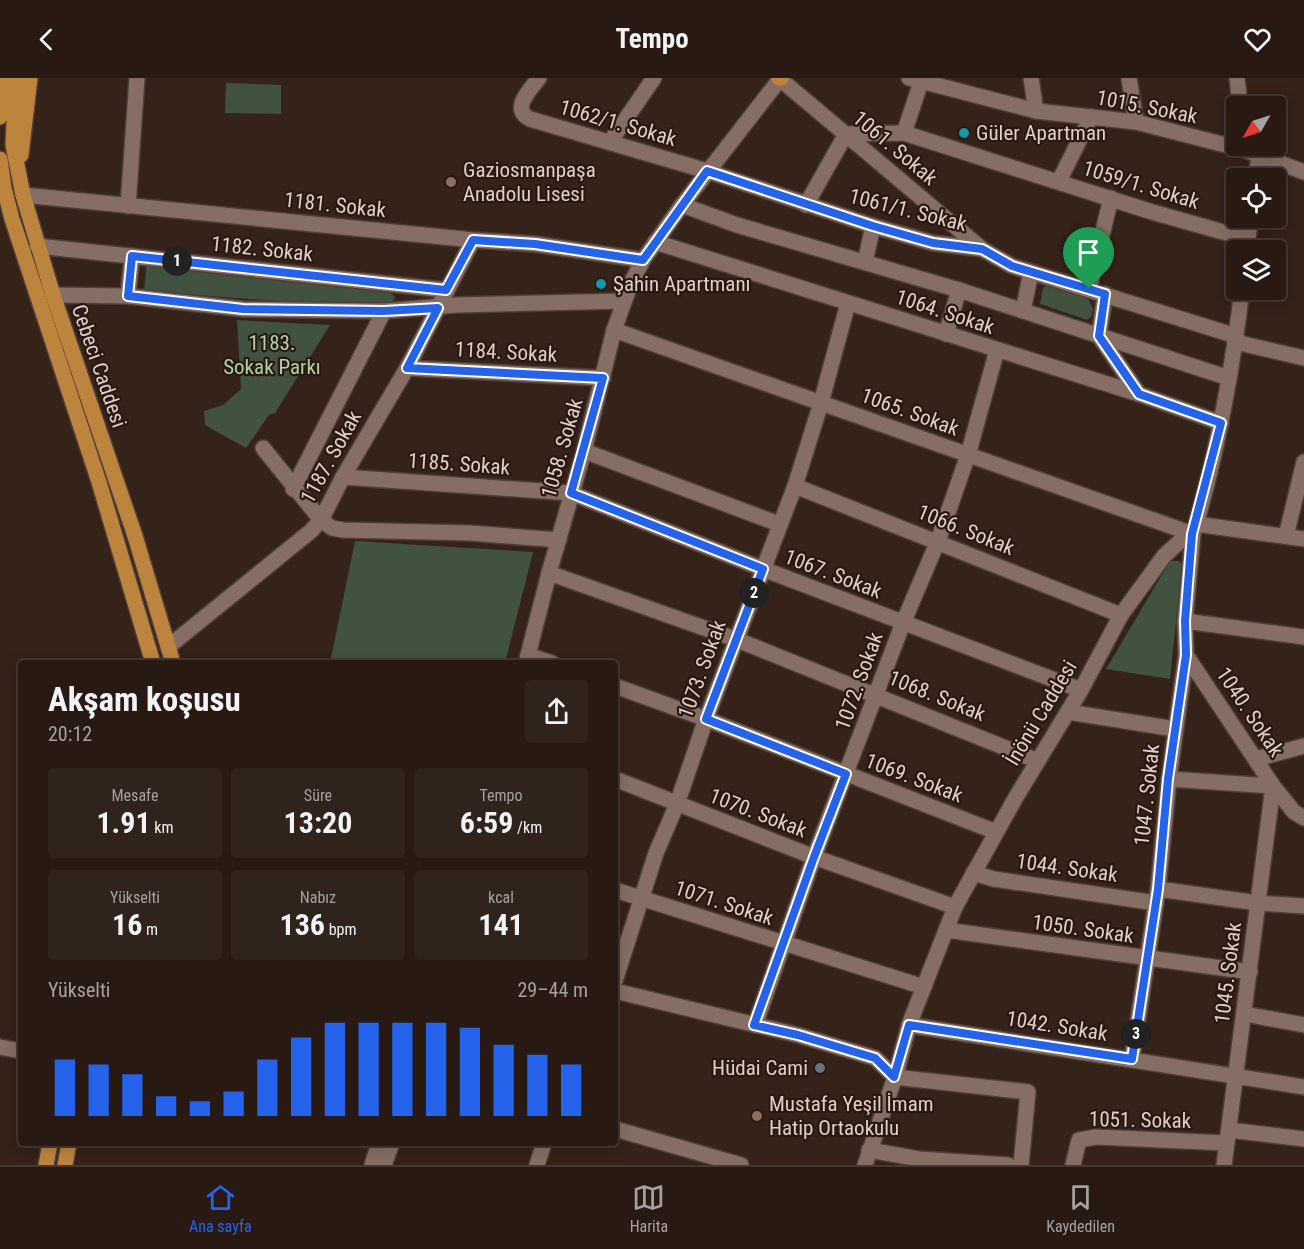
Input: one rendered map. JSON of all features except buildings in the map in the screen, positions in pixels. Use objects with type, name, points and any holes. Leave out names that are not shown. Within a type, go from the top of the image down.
[{"type":"main road","points":[[0,117],[2,78]]},
{"type":"main road","name":"Cebeci Caddesi","points":[[16,78],[13,145],[23,195],[53,295],[135,536],[171,656]]},
{"type":"main road","points":[[18,176],[30,78]]},
{"type":"main road","name":"Cebeci Caddesi","points":[[0,159],[12,219],[99,482],[152,660]]},
{"type":"main road","points":[[46,1165],[49,1146]]},
{"type":"main road","points":[[65,1165],[68,1146]]},
{"type":"street","points":[[128,206],[137,78]]},
{"type":"street","name":"1062/1. Sokak","points":[[539,78],[527,94],[520,111],[530,119],[707,171]]},
{"type":"street","points":[[610,142],[654,78]]},
{"type":"street","name":"1061. Sokak","points":[[780,78],[982,249]]},
{"type":"street","name":"1058. Sokak","points":[[527,659],[623,301],[643,260],[655,242],[780,78]]},
{"type":"street","points":[[1031,78],[1036,111]]},
{"type":"street","points":[[1129,78],[1136,122]]},
{"type":"street","points":[[1237,78],[1239,96]]},
{"type":"street","points":[[904,133],[915,80]]},
{"type":"street","name":"1015. Sokak","points":[[915,80],[942,83],[1036,111],[1136,122],[1226,144]]},
{"type":"street","points":[[1059,181],[1090,117]]},
{"type":"street","name":"1059/1. Sokak","points":[[846,134],[904,133],[1059,181],[1233,240]]},
{"type":"street","points":[[806,205],[846,134]]},
{"type":"street","name":"1015. Sokak","points":[[1265,156],[1304,172]]},
{"type":"street","name":"1061/1. Sokak","points":[[707,171],[873,226],[933,243],[982,249],[1012,266],[1105,294],[1235,339],[1304,358]]},
{"type":"street","name":"1181. Sokak","points":[[23,195],[473,240],[535,244],[643,260]]},
{"type":"street","points":[[1089,289],[1111,198]]},
{"type":"street","points":[[682,205],[737,225],[959,290],[1229,378]]},
{"type":"street","points":[[865,262],[873,226]]},
{"type":"street","name":"1187. Sokak","points":[[171,656],[321,520],[343,477],[407,368],[473,240]]},
{"type":"street","name":"1064. Sokak","points":[[655,242],[1139,394],[1221,423]]},
{"type":"street","name":"1182. Sokak","points":[[37,246],[446,290]]},
{"type":"street","points":[[128,296],[132,256]]},
{"type":"street","points":[[1023,311],[1031,272]]},
{"type":"street","points":[[946,334],[959,290]]},
{"type":"street","points":[[1105,294],[1099,336],[1139,394]]},
{"type":"street","points":[[53,295],[128,296],[243,309],[384,311],[456,305],[623,301]]},
{"type":"street","points":[[1194,529],[1221,423],[1241,300]]},
{"type":"street","name":"1073. Sokak","points":[[618,971],[656,854],[677,804],[735,639],[795,486],[822,403],[848,303]]},
{"type":"street","points":[[294,489],[384,311]]},
{"type":"street","name":"1065. Sokak","points":[[614,330],[968,455],[1194,529],[1304,538]]},
{"type":"street","name":"1072. Sokak","points":[[754,1025],[814,857],[903,623],[938,541],[968,455],[997,350]]},
{"type":"street","name":"1184. Sokak","points":[[407,368],[603,378]]},
{"type":"street","points":[[263,448],[294,489],[321,520],[332,528],[471,533],[558,540]]},
{"type":"street","points":[[584,451],[779,524]]},
{"type":"street","points":[[1286,536],[1304,462]]},
{"type":"street","name":"1185. Sokak","points":[[343,477],[571,493]]},
{"type":"street","name":"1066. Sokak","points":[[795,486],[1121,615]]},
{"type":"street","name":"1067. Sokak","points":[[571,493],[903,623],[1082,690]]},
{"type":"street","name":"İnönü Caddesi","points":[[867,1158],[909,1025],[955,907],[1038,760],[1082,690],[1121,615],[1164,556],[1194,529]]},
{"type":"street","name":"1047. Sokak","points":[[1132,1059],[1149,960],[1168,779],[1186,655],[1185,621],[1194,529]]},
{"type":"street","name":"1068. Sokak","points":[[549,573],[735,639],[1038,760]]},
{"type":"street","points":[[1185,621],[1304,637]]},
{"type":"street","name":"1040. Sokak","points":[[1186,655],[1273,786],[1294,812],[1304,818]]},
{"type":"street","name":"1069. Sokak","points":[[618,687],[996,832]]},
{"type":"street","points":[[1068,712],[1175,729]]},
{"type":"street","points":[[1256,759],[1304,746]]},
{"type":"street","points":[[1168,779],[1273,786]]},
{"type":"street","name":"1070. Sokak","points":[[618,780],[814,857],[955,907]]},
{"type":"street","name":"1045. Sokak","points":[[1224,1165],[1273,786]]},
{"type":"street","name":"1044. Sokak","points":[[973,873],[994,879],[1157,896],[1304,906]]},
{"type":"street","name":"1071. Sokak","points":[[618,891],[924,987]]},
{"type":"street","name":"1050. Sokak","points":[[945,930],[1149,960],[1250,972]]},
{"type":"street","points":[[618,992],[798,1035],[875,1058],[894,1077],[1028,1092],[1021,1165]]},
{"type":"street","points":[[1245,1014],[1304,1025]]},
{"type":"street","name":"1042. Sokak","points":[[909,1025],[1304,1087]]},
{"type":"street","points":[[0,1047],[18,1050]]},
{"type":"street","points":[[618,1130],[687,1158],[741,1165]]},
{"type":"street","points":[[1228,1136],[1304,1139]]},
{"type":"street","name":"1051. Sokak","points":[[1073,1165],[1079,1140],[1096,1137],[1228,1136]]},
{"type":"street","points":[[372,1165],[378,1146]]},
{"type":"street","points":[[384,1165],[391,1146]]},
{"type":"street","points":[[537,1165],[543,1146]]},
{"type":"street","points":[[867,1158],[1008,1165]]},
{"type":"green space","points":[[226,83],[281,85],[281,114],[225,113]]},
{"type":"green space","points":[[147,260],[390,292],[395,297],[392,303],[317,304],[144,291]]},
{"type":"green space","points":[[1046,285],[1088,298],[1093,309],[1091,317],[1087,320],[1040,304],[1043,288]]},
{"type":"green space","name":"1183. Sokak Parkı","points":[[237,320],[330,325],[275,413],[269,415],[246,448],[205,425],[204,411],[223,405],[241,389]]},
{"type":"green space","points":[[355,541],[533,552],[506,660],[331,660]]},
{"type":"green space","points":[[1170,561],[1179,561],[1182,565],[1170,679],[1106,669]]},
{"type":"place","name":"Güler Apartman","points":[[964,133]]},
{"type":"place","name":"Gaziosmanpaşa Anadolu Lisesi","points":[[451,182]]},
{"type":"place","name":"Şahin Apartmanı","points":[[601,284]]},
{"type":"place","name":"Hüdai Cami","points":[[820,1068]]},
{"type":"place","name":"Mustafa Yeşil İmam Hatip Ortaokulu","points":[[757,1116]]},
{"type":"route","points":[[707,171],[873,226],[933,243],[982,249],[1012,266],[1089,289],[1105,294],[1099,336],[1139,394],[1221,423],[1192,534],[1185,621],[1186,655],[1168,779],[1149,960],[1132,1059],[909,1025],[894,1077],[875,1058],[798,1035],[754,1025],[846,774],[706,719],[763,569],[571,493],[603,378],[407,368],[438,308],[384,311],[243,309],[128,296],[132,256],[446,290],[473,240],[535,244],[643,260],[707,171]]}]
